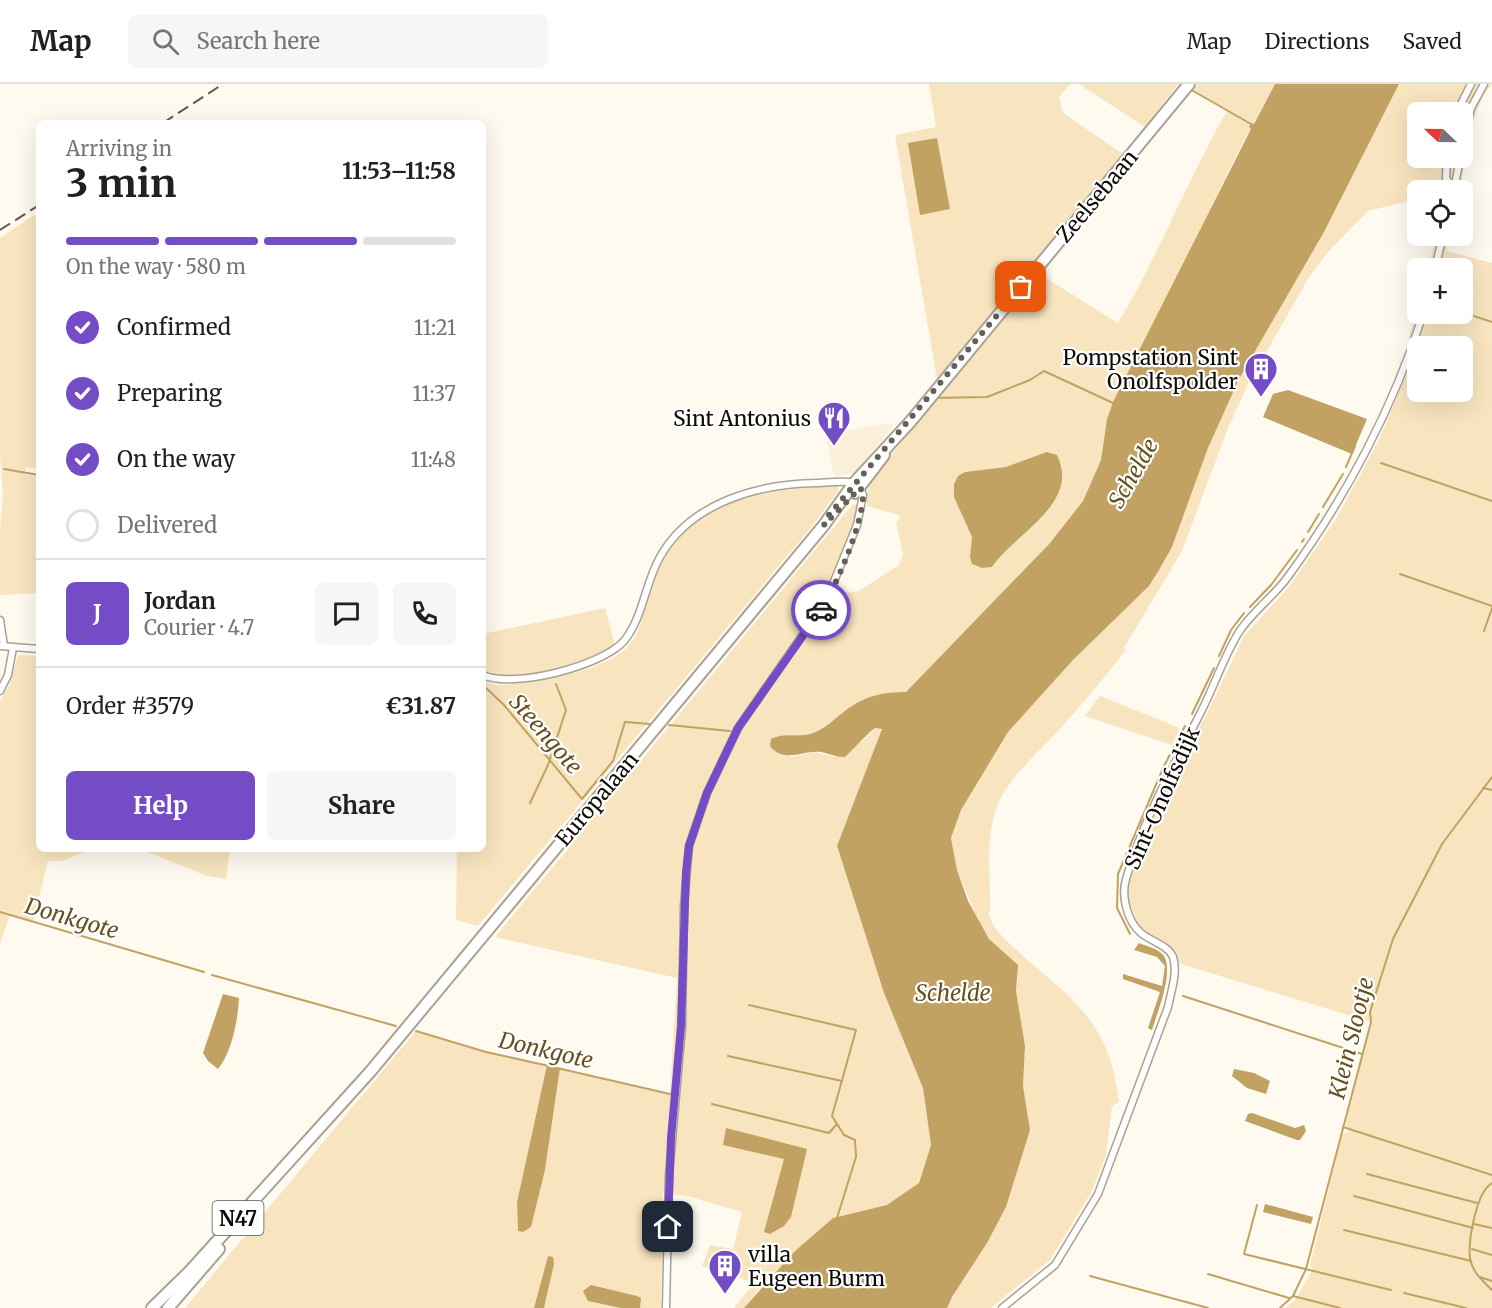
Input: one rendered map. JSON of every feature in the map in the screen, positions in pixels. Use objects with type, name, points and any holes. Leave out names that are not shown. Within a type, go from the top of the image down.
[{"type":"main road","name":"Zeelsebaan","points":[[824,525],[1187,87]]},
{"type":"main road","name":"Europalaan","points":[[152,1308],[189,1272],[370,1072],[824,525]]},
{"type":"main road","name":"Europalaan","points":[[168,1308],[360,1088],[370,1072]]},
{"type":"street","points":[[1463,102],[1471,84]]},
{"type":"street","points":[[1473,106],[1484,84]]},
{"type":"street","name":"Sint-Onolfsdijk","points":[[1002,1308],[1055,1265],[1083,1223],[1098,1194],[1168,1006],[1174,978],[1173,958],[1164,948],[1137,929],[1129,915],[1124,894],[1126,879],[1145,827],[1170,769],[1201,713],[1227,652],[1254,612],[1286,579],[1318,532],[1372,439],[1399,383],[1420,324]]},
{"type":"street","points":[[486,676],[494,678],[539,675],[581,666],[616,649],[633,626],[659,558],[674,536],[693,518],[719,503],[780,485],[857,485],[863,495],[856,525],[831,591],[810,627],[738,728],[707,793],[689,846],[684,906],[681,1026],[669,1176],[666,1308]]},
{"type":"street","points":[[0,620],[2,646],[36,649]]},
{"type":"street","points":[[0,691],[8,675],[13,648]]},
{"type":"shaded area","points":[[929,84],[1070,84],[1059,97],[1063,113],[1123,154],[937,379],[895,135],[936,127]]},
{"type":"shaded area","points":[[1079,84],[1178,84],[1145,127]]},
{"type":"shaded area","points":[[1197,84],[1275,84],[1236,156],[1153,327],[1113,402],[1107,419],[1101,460],[1083,501],[1050,543],[906,692],[882,694],[859,703],[813,733],[782,736],[771,740],[792,757],[814,752],[835,757],[863,741],[875,728],[882,729],[837,847],[884,993],[923,1088],[931,1145],[919,1183],[887,1205],[833,1218],[760,1288],[744,1308],[734,1308],[754,1283],[702,1266],[710,1245],[733,1249],[742,1212],[691,1197],[663,1193],[661,1308],[544,1308],[549,1288],[548,1256],[534,1308],[185,1308],[416,1031],[486,1052],[547,1065],[517,1202],[518,1230],[523,1232],[531,1227],[545,1170],[560,1068],[670,1094],[677,978],[495,937],[853,504],[857,505],[859,513],[836,581],[841,593],[859,591],[899,565],[903,554],[896,523],[901,516],[868,506],[866,500],[871,481],[1035,271],[1118,323],[1147,271],[1227,111],[1192,90]],"holes":[[[1024,461],[1062,464],[1059,493],[1051,507],[1035,525],[999,557],[992,567],[982,568],[972,564],[970,557],[972,537],[962,516],[965,472],[1006,467]]]},
{"type":"shaded area","points":[[1399,84],[1492,84],[1478,107],[1473,125],[1473,102],[1407,102],[1407,168],[1464,168],[1462,180],[1407,180],[1407,201],[1368,211],[1328,252],[1308,279],[1248,384],[1228,428],[1182,551],[1124,648],[1126,650],[1076,711],[1018,773],[999,802],[991,828],[990,912],[988,912],[990,919],[1006,941],[1074,1002],[1099,1034],[1108,1053],[1119,1102],[1112,1106],[1106,1155],[1092,1191],[1050,1260],[991,1308],[947,1308],[1006,1207],[1030,1130],[1023,1086],[1025,1046],[1016,991],[1018,975],[981,928],[957,870],[951,838],[961,810],[1008,732],[1073,660],[1149,586],[1172,547],[1208,448],[1239,379],[1324,232]]},
{"type":"shaded area","points":[[34,215],[36,217],[36,469],[26,467],[25,474],[36,476],[36,593],[0,595],[0,530],[3,495],[0,455],[0,238]]},
{"type":"shaded area","points":[[1434,246],[1447,246],[1446,251],[1473,258],[1430,258]]},
{"type":"shaded area","points":[[1473,258],[1492,263],[1492,1308],[1285,1308],[1295,1300],[1313,1269],[1310,1265],[1342,1134],[1349,1132],[1346,1123],[1371,1022],[1181,964],[1175,954],[1140,928],[1128,901],[1128,887],[1148,830],[1174,771],[1206,716],[1244,636],[1289,587],[1336,519],[1378,442],[1407,373],[1407,402],[1473,402],[1473,336],[1409,336],[1413,324],[1426,324],[1424,331],[1426,324],[1473,324]]},
{"type":"shaded area","points":[[892,423],[893,427],[854,473],[834,477],[826,434]]},
{"type":"shaded area","points":[[818,486],[838,486],[839,490],[813,525],[478,926],[456,920],[457,852],[486,852],[486,680],[501,685],[548,678],[589,668],[616,656],[634,639],[663,563],[684,532],[706,514],[721,507],[769,493]]},
{"type":"shaded area","points":[[605,608],[616,649],[585,664],[551,673],[517,676],[486,675],[486,633]]},
{"type":"shaded area","points":[[18,655],[36,656],[36,852],[84,852],[62,861],[48,861],[33,921],[10,915],[0,944],[0,701],[10,684]]},
{"type":"shaded area","points":[[1100,696],[1180,728],[1172,745],[1085,716]]},
{"type":"shaded area","points":[[147,852],[230,852],[226,879],[207,876]]},
{"type":"water","name":"Schelde","points":[[1275,84],[1399,84],[1324,232],[1239,379],[1208,448],[1172,547],[1159,570],[1149,586],[1073,660],[1008,732],[961,810],[951,838],[957,870],[968,901],[989,939],[1018,965],[1016,991],[1025,1046],[1023,1086],[1030,1130],[1006,1207],[947,1308],[744,1308],[794,1252],[833,1218],[887,1205],[919,1183],[931,1145],[923,1088],[884,993],[837,846],[882,729],[875,728],[845,757],[821,752],[781,754],[770,746],[771,739],[813,733],[866,698],[906,692],[1050,543],[1083,501],[1101,460],[1107,419],[1113,402],[1251,129],[1249,127],[1251,123],[1254,124]]},
{"type":"water","points":[[937,138],[950,209],[920,215],[908,143]]},
{"type":"water","points":[[1288,390],[1367,419],[1352,454],[1263,417],[1273,394]]},
{"type":"water","points":[[1047,452],[1057,455],[1062,472],[1060,488],[1053,503],[992,567],[982,568],[972,564],[970,557],[972,537],[954,497],[954,484],[958,476],[965,472],[1006,467]]},
{"type":"water","points":[[1139,943],[1159,951],[1167,963],[1164,993],[1152,1030],[1148,1028],[1160,992],[1123,979],[1123,974],[1162,986],[1165,966],[1157,957],[1134,950]]},
{"type":"water","points":[[223,994],[239,998],[233,1035],[227,1054],[218,1069],[208,1061],[203,1053]]},
{"type":"water","points":[[547,1065],[560,1068],[545,1170],[531,1227],[523,1232],[518,1231],[517,1202]]},
{"type":"water","points":[[1234,1069],[1254,1073],[1270,1081],[1266,1094],[1247,1088],[1232,1076]]},
{"type":"water","points":[[1252,1113],[1295,1128],[1304,1125],[1306,1131],[1300,1140],[1297,1140],[1245,1121],[1248,1114]]},
{"type":"water","points":[[726,1128],[807,1149],[791,1217],[784,1226],[770,1234],[764,1232],[784,1159],[723,1145]]},
{"type":"water","points":[[1265,1204],[1313,1217],[1311,1224],[1263,1212]]},
{"type":"water","points":[[548,1256],[553,1257],[554,1264],[544,1308],[534,1308]]},
{"type":"water","points":[[591,1285],[637,1296],[641,1298],[640,1308],[621,1308],[588,1301],[583,1291]]},
{"type":"waterway","points":[[1188,88],[1251,124]]},
{"type":"waterway","points":[[1473,316],[1492,322]]},
{"type":"waterway","points":[[934,398],[987,397],[1030,380],[1044,371],[1113,403]]},
{"type":"waterway","points":[[1346,467],[1355,446]]},
{"type":"waterway","points":[[1381,463],[1492,501]]},
{"type":"waterway","name":"Steengote","points":[[4,469],[36,474]]},
{"type":"waterway","points":[[1323,507],[1343,474]]},
{"type":"waterway","points":[[1308,532],[1319,514]]},
{"type":"waterway","points":[[1250,607],[1271,585],[1297,550]]},
{"type":"waterway","points":[[1400,574],[1492,606]]},
{"type":"waterway","points":[[1484,631],[1492,608]]},
{"type":"waterway","points":[[1219,656],[1231,630],[1244,613]]},
{"type":"waterway","points":[[1192,714],[1214,668]]},
{"type":"waterway","points":[[530,803],[548,765],[566,710],[556,684]]},
{"type":"waterway","name":"Steengote","points":[[486,688],[504,705],[582,799],[613,761],[625,722],[650,724]]},
{"type":"waterway","name":"Steengote","points":[[669,725],[730,731]]},
{"type":"waterway","points":[[1130,934],[1117,908],[1118,874],[1164,766],[1185,726]]},
{"type":"waterway","name":"Klein Slootje","points":[[1280,1308],[1293,1296],[1306,1269],[1371,1022],[1370,1012],[1393,939],[1442,844],[1492,777]]},
{"type":"waterway","name":"Klein Slootje","points":[[1483,788],[1492,790]]},
{"type":"waterway","name":"Donkgote","points":[[0,912],[204,972]]},
{"type":"waterway","name":"Donkgote","points":[[212,975],[396,1026]]},
{"type":"waterway","points":[[1183,996],[1362,1054]]},
{"type":"waterway","points":[[749,1005],[856,1030],[832,1116],[844,1135],[855,1140],[856,1157],[837,1218]]},
{"type":"waterway","name":"Donkgote","points":[[416,1031],[486,1052],[549,1066]]},
{"type":"waterway","points":[[728,1056],[842,1081]]},
{"type":"waterway","name":"Donkgote","points":[[557,1068],[670,1094]]},
{"type":"waterway","name":"Donkgote","points":[[712,1104],[829,1133],[837,1124]]},
{"type":"waterway","points":[[1343,1127],[1492,1175]]},
{"type":"waterway","points":[[1367,1174],[1477,1203]]},
{"type":"waterway","points":[[1492,1183],[1486,1188],[1477,1206],[1470,1251],[1473,1268],[1492,1290]]},
{"type":"waterway","points":[[1354,1196],[1473,1228]]},
{"type":"waterway","points":[[1257,1205],[1244,1254],[1391,1290]]},
{"type":"waterway","points":[[1474,1224],[1492,1228]]},
{"type":"waterway","points":[[1344,1230],[1471,1261]]},
{"type":"waterway","points":[[1472,1249],[1492,1255]]},
{"type":"waterway","points":[[1208,1274],[1289,1298]]},
{"type":"waterway","points":[[1090,1276],[1208,1308]]},
{"type":"waterway","points":[[1480,1277],[1492,1281]]},
{"type":"waterway","points":[[1404,1293],[1466,1308]]},
{"type":"waterway","points":[[1293,1296],[1340,1308]]},
{"type":"railway","points":[[168,120],[223,84]]},
{"type":"railway","points":[[0,230],[36,207]]},
{"type":"way so far","points":[[821,610],[836,581],[856,525],[863,495],[860,488],[824,525],[828,516],[871,462],[890,446],[1021,287]]},
{"type":"place","name":"Pompstation Sint Onolfspolder","points":[[1261,398]]},
{"type":"place","name":"Sint Antonius","points":[[834,447]]},
{"type":"place","name":"villa Eugeen Burm","points":[[725,1295]]},
{"type":"route","points":[[668,1227],[671,1138],[681,1026],[684,906],[689,846],[707,793],[738,728],[821,610]]}]
